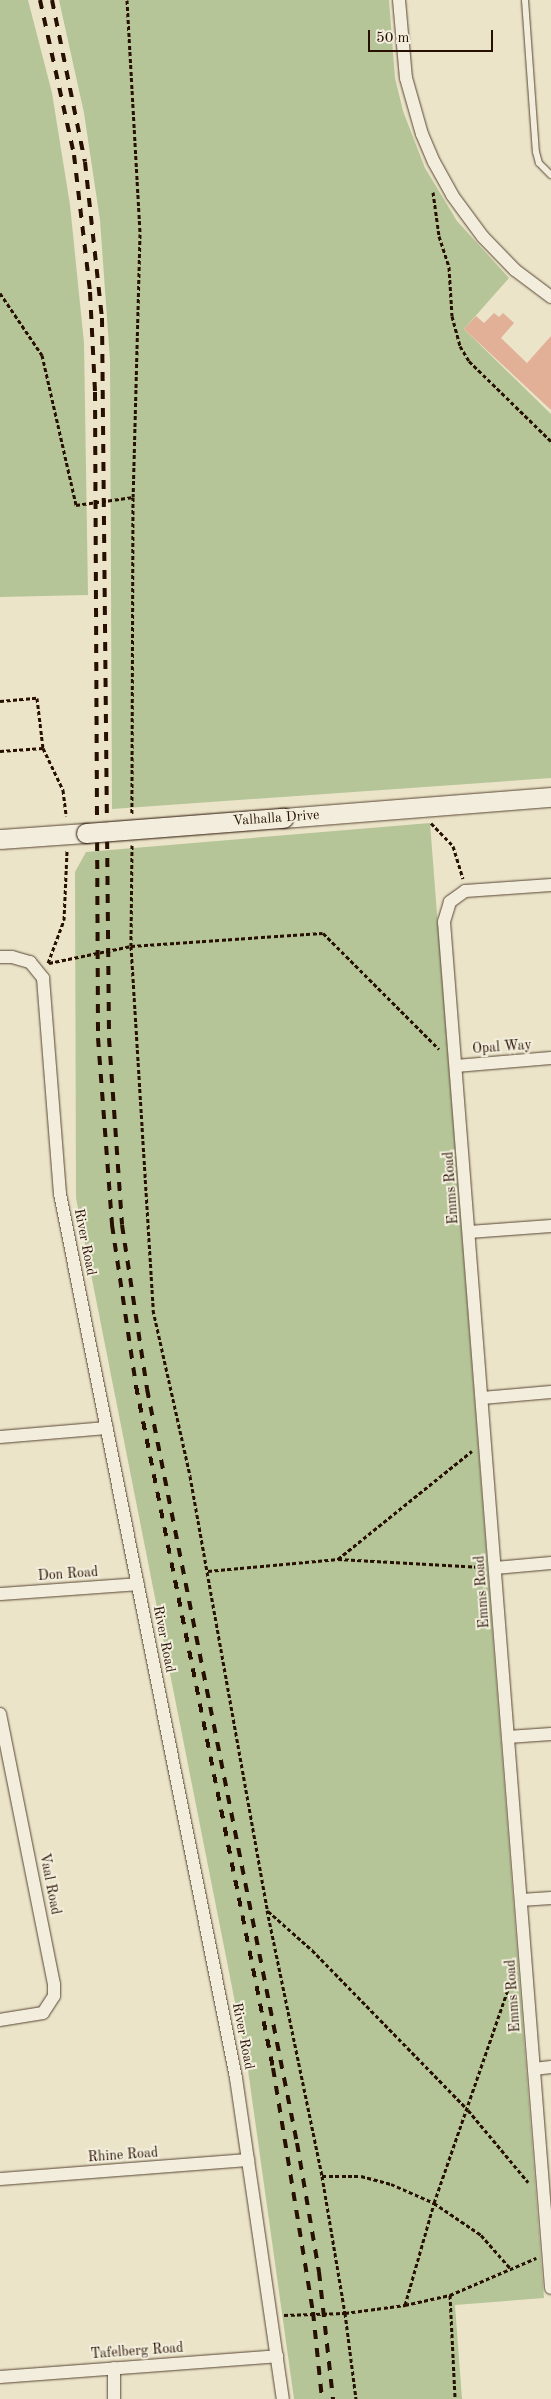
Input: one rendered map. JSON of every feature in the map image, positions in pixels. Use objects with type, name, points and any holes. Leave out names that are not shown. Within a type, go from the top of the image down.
[{"type":"main road","name":"Valhalla Drive","points":[[0,839],[551,797]]},
{"type":"street","points":[[399,0],[408,86],[422,134],[442,178],[483,237],[515,270],[551,296]]},
{"type":"street","points":[[460,894],[551,884]]},
{"type":"street","name":"Emms Road","points":[[460,894],[446,908],[444,922],[550,2253],[551,2288]]},
{"type":"street","points":[[0,958],[21,958],[35,966]]},
{"type":"street","name":"River Road","points":[[35,966],[45,987],[60,1194],[236,2078],[283,2399]]},
{"type":"street","name":"Opal Way","points":[[456,1066],[551,1058]]},
{"type":"street","points":[[469,1232],[551,1226]]},
{"type":"street","points":[[482,1398],[551,1392]]},
{"type":"street","points":[[0,1437],[107,1428]]},
{"type":"street","points":[[495,1568],[551,1563]]},
{"type":"street","name":"Don Road","points":[[0,1594],[138,1584]]},
{"type":"street","name":"Vaal Road","points":[[0,1714],[54,1984],[54,1996],[43,2013],[0,2020]]},
{"type":"street","points":[[508,1737],[551,1734]]},
{"type":"street","points":[[521,1900],[551,1898]]},
{"type":"street","points":[[534,2069],[551,2067]]},
{"type":"street","name":"Rhine Road","points":[[0,2179],[248,2160]]},
{"type":"street","name":"Tafelberg Road","points":[[0,2377],[277,2356]]},
{"type":"street","points":[[114,2368],[114,2399]]},
{"type":"lane","points":[[525,0],[536,152],[539,163],[551,175]]},
{"type":"path","points":[[127,0],[140,234],[133,497],[132,816]]},
{"type":"path","points":[[442,178],[433,190],[432,201],[449,267],[452,316],[460,346],[469,361],[551,441]]},
{"type":"path","points":[[0,293],[42,355],[76,505],[133,497]]},
{"type":"path","points":[[0,701],[37,698],[43,748],[63,790],[66,816]]},
{"type":"path","points":[[0,751],[43,748]]},
{"type":"path","points":[[430,820],[453,846],[460,894]]},
{"type":"path","points":[[132,836],[131,946],[153,1310],[208,1571],[267,1910],[322,2176],[345,2313],[356,2399]]},
{"type":"path","points":[[48,963],[64,920],[67,849]]},
{"type":"path","points":[[35,966],[131,946],[323,933],[456,1066]]},
{"type":"path","points":[[338,1559],[485,1441]]},
{"type":"path","points":[[208,1571],[338,1559],[495,1568]]},
{"type":"path","points":[[267,1910],[312,1950],[468,2110],[528,2182],[543,2181]]},
{"type":"path","points":[[405,2305],[434,2202],[468,2110],[513,1974]]},
{"type":"path","points":[[322,2176],[361,2176],[391,2184],[434,2202],[481,2235],[511,2269]]},
{"type":"path","points":[[271,2315],[345,2313],[405,2305],[450,2295],[550,2253]]},
{"type":"path","points":[[450,2295],[455,2399]]},
{"type":"green space","points":[[0,0],[28,0],[52,93],[70,205],[84,343],[88,595],[0,597]]},
{"type":"green space","points":[[59,0],[389,0],[395,78],[403,111],[425,168],[457,221],[509,278],[464,329],[551,414],[551,778],[112,809],[110,360],[100,220],[84,113]]},
{"type":"green space","points":[[430,823],[544,2298],[455,2305],[462,2399],[294,2399],[247,2063],[76,1198],[75,872],[86,852]]},
{"type":"building","points":[[494,313],[499,317],[503,313],[514,323],[501,338],[527,363],[551,336],[551,410],[464,329],[476,316],[484,323]]},
{"type":"railway","points":[[40,0],[74,155],[90,292],[95,392],[98,1038],[112,1225],[136,1386],[273,2068],[313,2312],[322,2399]]},
{"type":"railway","points":[[52,0],[85,162],[102,318],[109,1038],[122,1225],[147,1389],[297,2143],[319,2272],[333,2399]]}]
